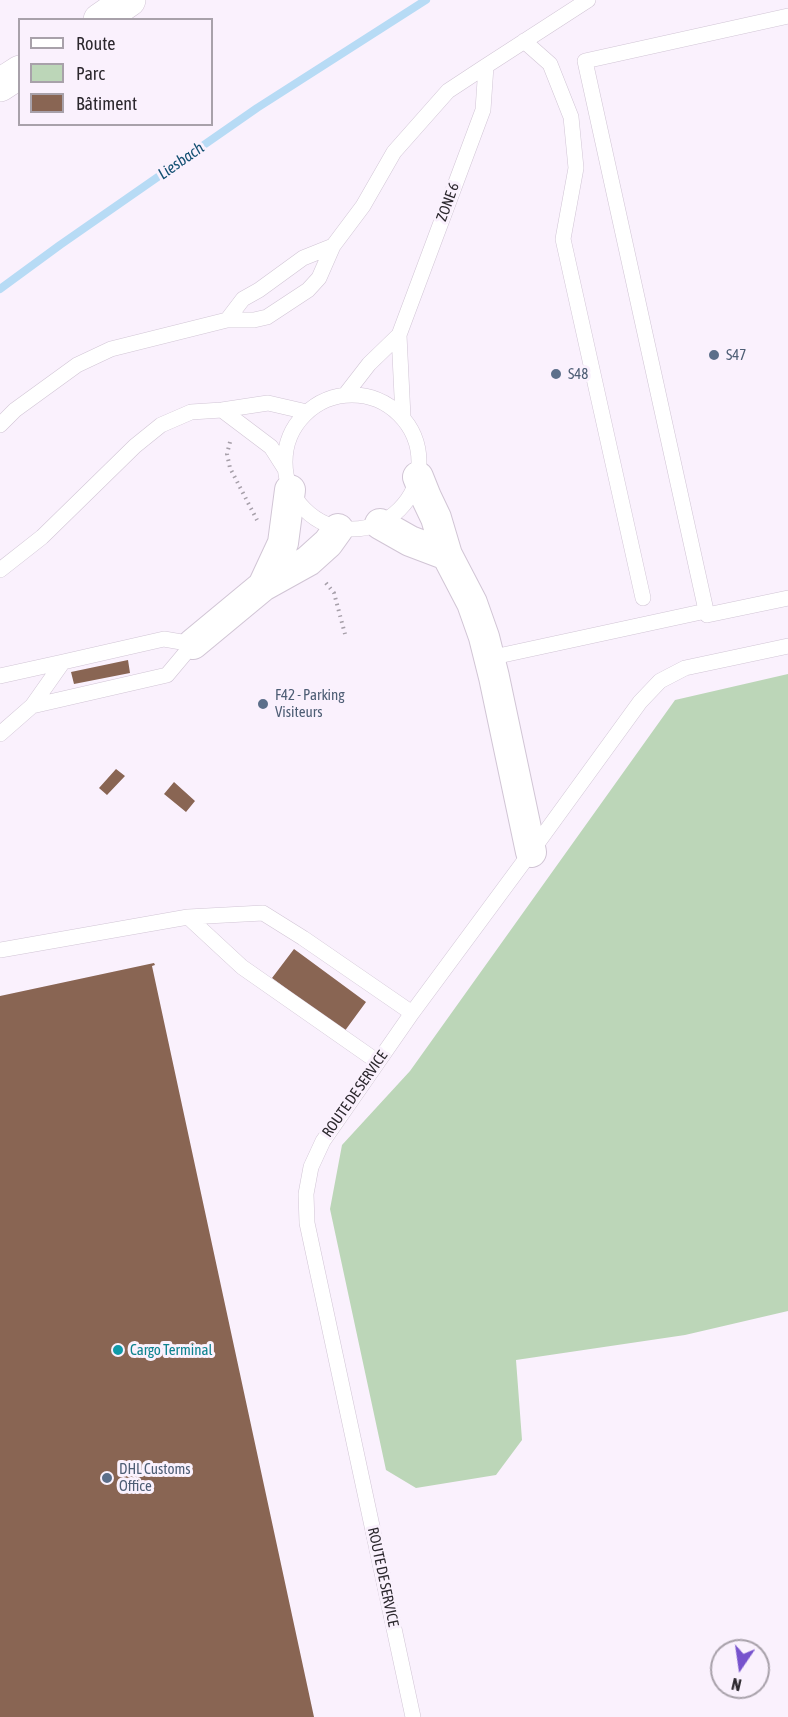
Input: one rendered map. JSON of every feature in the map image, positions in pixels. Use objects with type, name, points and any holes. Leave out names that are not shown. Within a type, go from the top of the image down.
[{"type":"main road","points":[[103,18],[129,0]]},
{"type":"main road","points":[[0,85],[18,73]]},
{"type":"street","points":[[418,477],[436,518],[447,555],[472,603],[489,658],[531,852]]},
{"type":"street","points":[[263,586],[283,543],[287,479]]},
{"type":"street","points":[[380,524],[410,541],[447,555]]},
{"type":"street","points":[[193,644],[263,586],[308,561],[328,543],[338,529]]},
{"type":"lane","points":[[0,425],[15,410],[77,365],[111,349],[227,320],[254,320],[267,317],[308,290],[318,278],[333,246],[363,206],[394,152],[448,91],[588,0]]},
{"type":"lane","points":[[788,16],[585,61],[707,615],[788,598]]},
{"type":"lane","points":[[524,41],[550,64],[571,117],[576,168],[563,239],[643,598]]},
{"type":"lane","name":"ZONE 6","points":[[403,417],[399,335],[483,110],[486,66]]},
{"type":"lane","points":[[227,320],[243,299],[303,258],[333,246]]},
{"type":"lane","name":"ZONE 6","points":[[345,395],[369,364],[399,335]]},
{"type":"lane","points":[[222,410],[271,447],[287,479],[302,507],[318,521],[338,529],[359,530],[380,524],[397,513],[411,496],[418,477],[420,456],[414,435],[403,417],[386,404],[367,396],[345,395],[325,401],[307,412],[294,429],[286,448],[287,479]]},
{"type":"lane","points":[[0,570],[42,537],[135,446],[161,425],[191,412],[268,403],[307,412]]},
{"type":"lane","points":[[489,658],[706,610]]},
{"type":"lane","points":[[0,676],[164,639],[193,644]]},
{"type":"lane","points":[[32,706],[167,675],[193,644]]},
{"type":"lane","name":"ROUTE DE SERVICE","points":[[413,1717],[307,1222],[306,1194],[311,1167],[323,1142],[412,1013],[640,702],[660,681],[685,668],[788,646]]},
{"type":"lane","points":[[0,734],[32,706],[63,662]]},
{"type":"lane","points":[[0,950],[188,917],[263,913],[412,1013]]},
{"type":"lane","points":[[188,917],[242,967],[378,1062]]},
{"type":"path","points":[[232,437],[227,454],[230,468],[262,531],[283,543]]},
{"type":"path","points":[[308,561],[334,593],[345,634]]},
{"type":"green space","points":[[788,674],[788,1311],[685,1335],[516,1360],[522,1440],[496,1475],[416,1488],[386,1470],[330,1209],[342,1145],[410,1071],[675,700]]},
{"type":"building","points":[[128,660],[130,673],[74,684],[71,672]]},
{"type":"building","points":[[116,769],[125,776],[107,795],[99,788]]},
{"type":"building","points":[[174,782],[195,801],[186,812],[164,794]]},
{"type":"building","points":[[294,949],[366,1002],[344,1032],[272,978]]},
{"type":"building","name":"Cargo Terminal","points":[[154,963],[155,965],[152,966],[314,1717],[0,1717],[0,996]]},
{"type":"waterway","name":"Liesbach","points":[[0,289],[257,108],[426,0]]},
{"type":"place","name":"S47","points":[[714,355]]},
{"type":"place","name":"S48","points":[[556,374]]},
{"type":"place","name":"F42 - Parking Visiteurs","points":[[263,704]]},
{"type":"place","name":"Cargo Terminal","points":[[118,1350]]},
{"type":"place","name":"DHL Customs Office","points":[[107,1478]]}]
